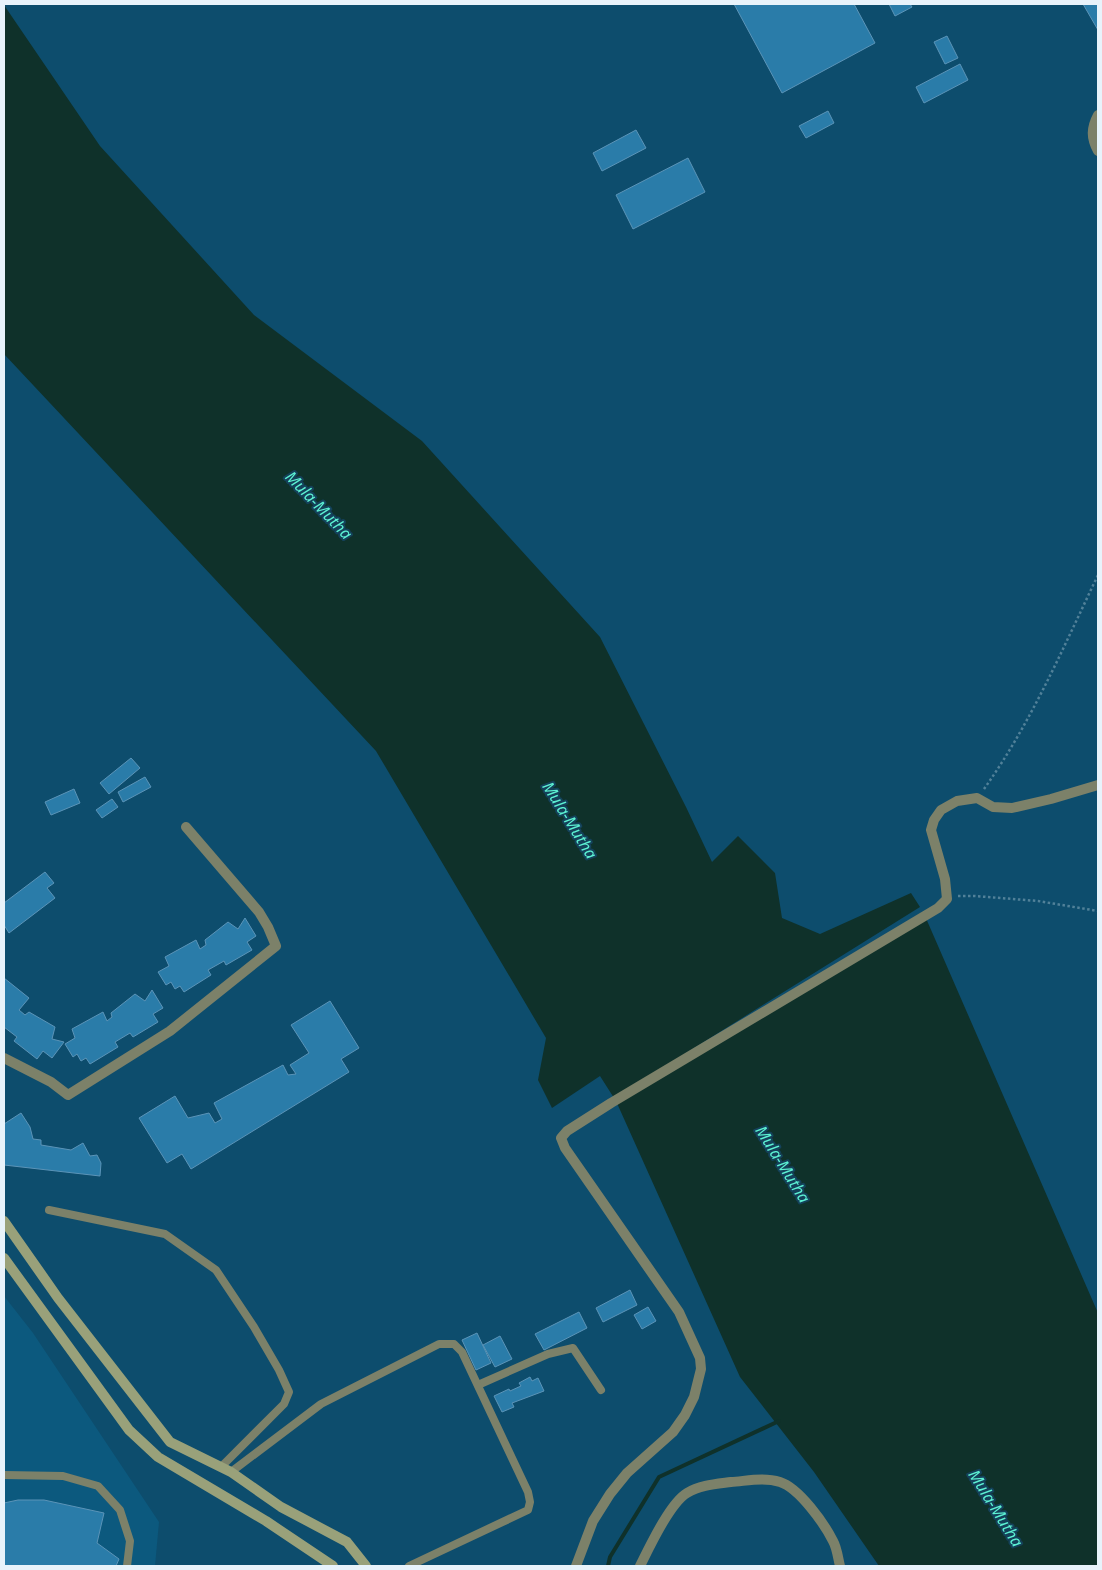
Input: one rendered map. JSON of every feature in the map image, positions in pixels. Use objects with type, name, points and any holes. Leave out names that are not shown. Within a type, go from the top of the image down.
[{"type":"main road","points":[[4,1221],[8,1235],[170,1442],[231,1472],[281,1507],[347,1542],[366,1566]]},
{"type":"main road","points":[[4,1258],[129,1430],[158,1457],[266,1521],[333,1566]]},
{"type":"street","points":[[1098,115],[1094,122],[1092,133],[1098,151]]},
{"type":"street","points":[[576,1566],[593,1521],[610,1494],[627,1473],[673,1432],[685,1414],[694,1397],[701,1369],[700,1358],[679,1312],[565,1148],[562,1138],[567,1131],[938,908],[947,898],[945,879],[931,830],[934,820],[941,810],[957,801],[977,798],[993,806],[1012,808],[1051,800],[1098,784]]},
{"type":"street","points":[[4,1058],[51,1082],[68,1095],[170,1030],[276,946],[259,912],[186,827]]},
{"type":"street","points":[[640,1566],[674,1504],[686,1493],[702,1487],[765,1479],[782,1482],[796,1492],[820,1521],[833,1542],[840,1566]]},
{"type":"street","points":[[837,1554],[848,1566]]},
{"type":"lane","points":[[49,1210],[165,1234],[216,1270],[238,1302],[254,1327],[289,1392],[284,1404],[221,1467]]},
{"type":"lane","points":[[231,1472],[321,1404],[439,1344],[454,1344],[462,1352],[528,1492],[530,1502],[528,1510],[409,1566]]},
{"type":"lane","points":[[478,1386],[548,1354],[573,1348],[601,1390]]},
{"type":"lane","points":[[4,1475],[63,1476],[98,1486],[120,1510],[130,1541],[127,1566]]},
{"type":"path","points":[[977,798],[1014,744],[1041,695],[1098,575]]},
{"type":"path","points":[[947,898],[975,896],[1056,903],[1098,911]]},
{"type":"shaded area","points":[[4,1296],[33,1333],[159,1522],[155,1566],[4,1566]]},
{"type":"water","name":"Mula-Mutha","points":[[4,5],[100,146],[254,315],[422,441],[600,637],[712,862],[738,836],[775,873],[782,918],[820,934],[911,893],[920,907],[614,1098],[600,1076],[552,1108],[538,1080],[546,1038],[376,751],[4,354]]},
{"type":"water","name":"Mula-Mutha","points":[[925,916],[1098,1313],[1098,1566],[879,1566],[814,1472],[740,1377],[616,1101]]},
{"type":"building","points":[[734,4],[854,4],[875,43],[782,93]]},
{"type":"building","points":[[889,4],[910,4],[912,7],[895,16]]},
{"type":"building","points":[[1083,4],[1098,4],[1098,30]]},
{"type":"building","points":[[947,36],[958,58],[945,64],[934,42]]},
{"type":"building","points":[[960,64],[968,80],[924,103],[916,87]]},
{"type":"building","points":[[828,111],[834,123],[806,138],[799,126]]},
{"type":"building","points":[[636,130],[646,148],[602,171],[593,153]]},
{"type":"building","points":[[688,158],[705,192],[633,229],[616,195]]},
{"type":"building","points":[[131,758],[140,768],[109,794],[100,783]]},
{"type":"building","points":[[145,777],[151,787],[123,802],[118,792]]},
{"type":"building","points":[[74,789],[80,803],[51,815],[45,802]]},
{"type":"building","points":[[112,799],[118,807],[102,818],[96,810]]},
{"type":"building","points":[[45,872],[54,883],[47,888],[55,898],[9,933],[4,925],[4,903]]},
{"type":"building","points":[[245,918],[256,936],[247,942],[252,950],[226,965],[224,961],[208,970],[211,975],[184,992],[180,986],[175,989],[171,982],[166,985],[158,972],[169,966],[165,957],[196,940],[200,949],[206,945],[205,940],[228,922],[238,929]]},
{"type":"building","points":[[4,978],[29,998],[19,1010],[25,1015],[29,1012],[55,1027],[52,1039],[64,1042],[52,1058],[43,1051],[37,1059],[14,1041],[17,1037],[4,1027]]},
{"type":"building","points":[[152,990],[163,1008],[153,1014],[158,1022],[133,1037],[130,1033],[115,1042],[118,1047],[90,1064],[86,1058],[81,1061],[77,1054],[73,1057],[65,1044],[75,1038],[72,1029],[103,1012],[107,1021],[112,1017],[111,1013],[135,994],[145,1001]]},
{"type":"building","points":[[330,1001],[359,1048],[341,1059],[349,1072],[191,1169],[182,1154],[167,1163],[139,1118],[175,1096],[188,1118],[209,1113],[215,1123],[222,1119],[214,1103],[283,1065],[288,1075],[296,1074],[290,1065],[309,1053],[291,1025]]},
{"type":"building","points":[[21,1113],[30,1127],[33,1139],[41,1140],[41,1145],[71,1150],[83,1143],[90,1156],[97,1155],[101,1163],[100,1176],[4,1165],[4,1124]]},
{"type":"building","points":[[630,1290],[637,1305],[603,1322],[596,1308]]},
{"type":"building","points":[[648,1307],[656,1321],[642,1329],[634,1315]]},
{"type":"building","points":[[579,1312],[587,1328],[544,1350],[535,1334]]},
{"type":"building","points":[[477,1333],[491,1363],[476,1370],[462,1340]]},
{"type":"building","points":[[500,1336],[512,1359],[495,1367],[483,1345]]},
{"type":"building","points":[[530,1377],[532,1381],[538,1378],[544,1391],[512,1403],[514,1407],[502,1412],[494,1396],[521,1386],[519,1383]]},
{"type":"building","points":[[18,1500],[44,1500],[104,1513],[97,1543],[119,1559],[116,1566],[4,1566],[4,1503]]},
{"type":"waterway","points":[[608,1566],[610,1557],[659,1477],[779,1421]]}]
